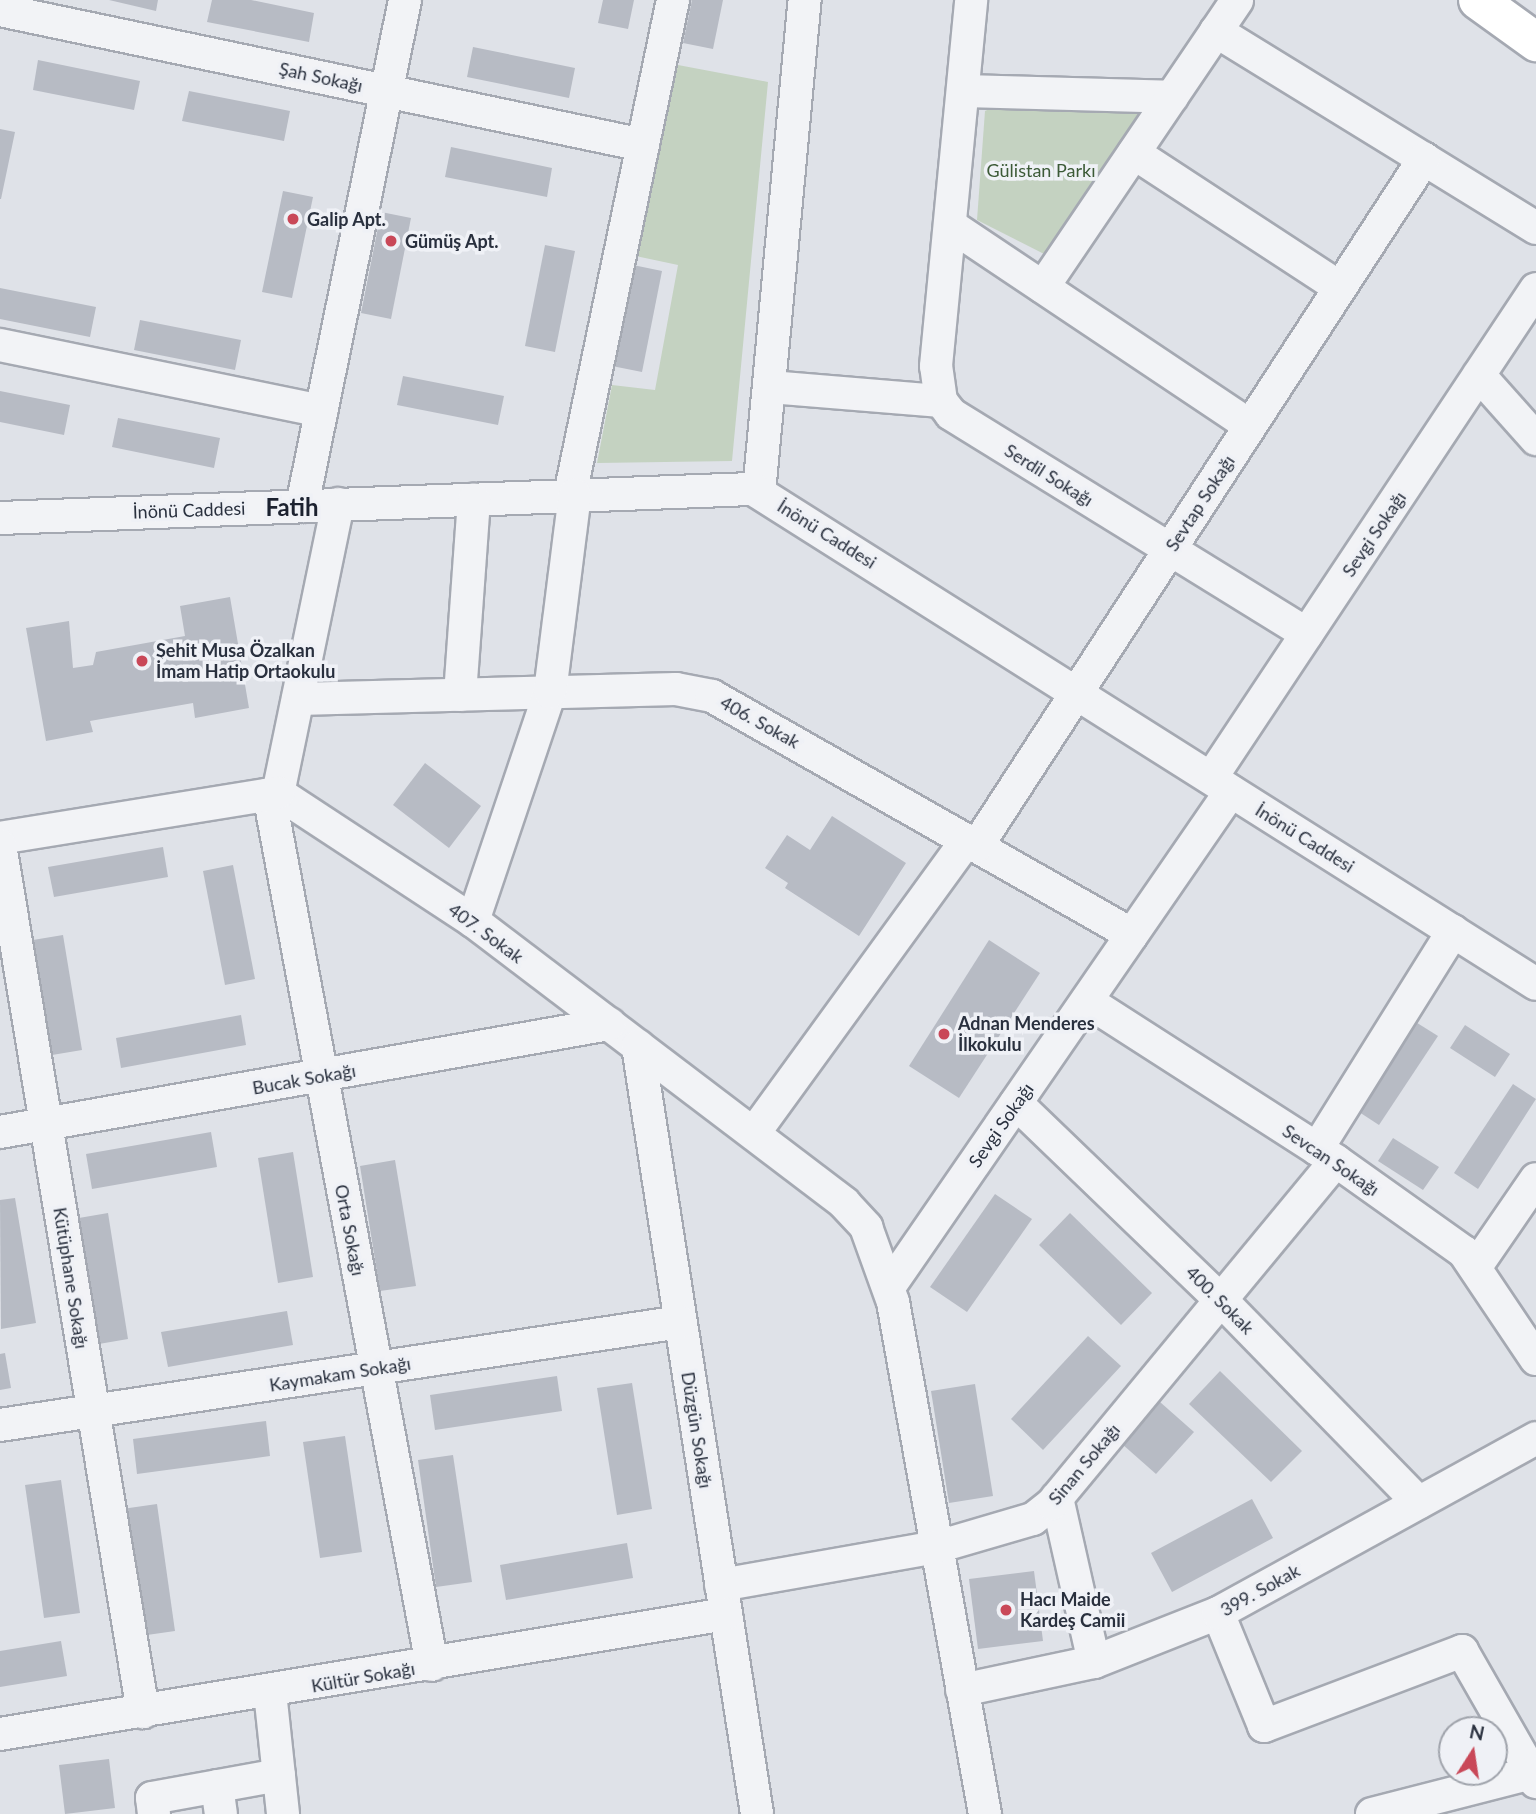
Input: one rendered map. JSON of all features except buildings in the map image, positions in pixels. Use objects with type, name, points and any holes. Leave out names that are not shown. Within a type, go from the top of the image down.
[{"type":"main road","points":[[1478,0],[1536,42]]},
{"type":"main road","points":[[1509,0],[1536,19]]},
{"type":"street","points":[[302,506],[405,0]]},
{"type":"street","points":[[473,922],[550,692],[572,495],[673,0]]},
{"type":"street","points":[[759,492],[805,0]]},
{"type":"street","points":[[769,387],[941,401],[936,366],[971,0]]},
{"type":"street","points":[[1043,288],[1237,0]]},
{"type":"street","name":"Şah Sokağı","points":[[0,10],[643,145]]},
{"type":"street","points":[[1216,31],[1536,228]]},
{"type":"street","points":[[963,91],[1172,97]]},
{"type":"street","points":[[1134,152],[1340,288]]},
{"type":"street","name":"Sevtap Sokağı","points":[[754,1133],[972,843],[1077,693],[1424,159]]},
{"type":"street","points":[[950,225],[1250,426]]},
{"type":"street","name":"Sevgi Sokağı","points":[[889,1287],[1132,935],[1307,635],[1536,289]]},
{"type":"street","points":[[0,345],[321,411]]},
{"type":"street","points":[[1479,374],[1536,439]]},
{"type":"street","name":"Serdil Sokağı","points":[[941,401],[951,414],[1307,635]]},
{"type":"street","name":"İnönü Caddesi","points":[[0,518],[572,495],[759,492],[1536,984]]},
{"type":"street","points":[[460,695],[474,499]]},
{"type":"street","points":[[0,838],[274,794],[298,699],[338,505]]},
{"type":"street","name":"406. Sokak","points":[[298,699],[676,689],[725,700],[1132,935]]},
{"type":"street","name":"407. Sokak","points":[[274,794],[473,922],[754,1133],[859,1217],[878,1251],[889,1287],[985,1814]]},
{"type":"street","name":"Orta Sokağı","points":[[274,794],[321,1076],[432,1665]]},
{"type":"street","name":"Kütüphane Sokağı","points":[[0,845],[143,1712]]},
{"type":"street","name":"Sinan Sokağı","points":[[723,1600],[1022,1524],[1057,1498],[1220,1299],[1326,1155],[1452,931]]},
{"type":"street","name":"Sevcan Sokağı","points":[[1087,1000],[1326,1155],[1477,1265],[1536,1360]]},
{"type":"street","name":"Bucak Sokağı","points":[[0,1132],[609,1024]]},
{"type":"street","name":"Düzgün Sokağı","points":[[638,1046],[757,1814]]},
{"type":"street","name":"400. Sokak","points":[[1016,1103],[1220,1299],[1419,1502]]},
{"type":"street","points":[[1477,1265],[1536,1179]]},
{"type":"street","name":"Kaymakam Sokağı","points":[[0,1425],[680,1322]]},
{"type":"street","name":"399. Sokak","points":[[962,1690],[1094,1662],[1218,1613],[1536,1438]]},
{"type":"street","points":[[1057,1498],[1094,1662]]},
{"type":"street","name":"Kültür Sokağı","points":[[0,1734],[432,1665],[723,1600]]},
{"type":"street","points":[[1218,1613],[1264,1726],[1462,1651],[1534,1777],[1371,1814]]},
{"type":"street","points":[[270,1692],[283,1814]]},
{"type":"street","points":[[155,1814],[152,1798],[219,1800],[279,1775]]},
{"type":"green space","points":[[678,65],[768,82],[732,461],[597,463],[612,385],[655,390],[678,265],[631,255]]},
{"type":"green space","name":"Gülistan Parkı","points":[[996,106],[1139,111],[1142,124],[1054,259],[977,220],[985,111]]},
{"type":"place","name":"Galip Apt.","points":[[293,219]]},
{"type":"place","name":"Gümüş Apt.","points":[[391,241]]},
{"type":"place","name":"Şehit Musa Özalkan İmam Hatip Ortaokulu","points":[[142,661]]},
{"type":"place","name":"Adnan Menderes İlkokulu","points":[[944,1034]]},
{"type":"place","name":"Hacı Maide Kardeş Camii","points":[[1006,1610]]},
{"type":"district","name":"Fatih","points":[[292,507]]}]
